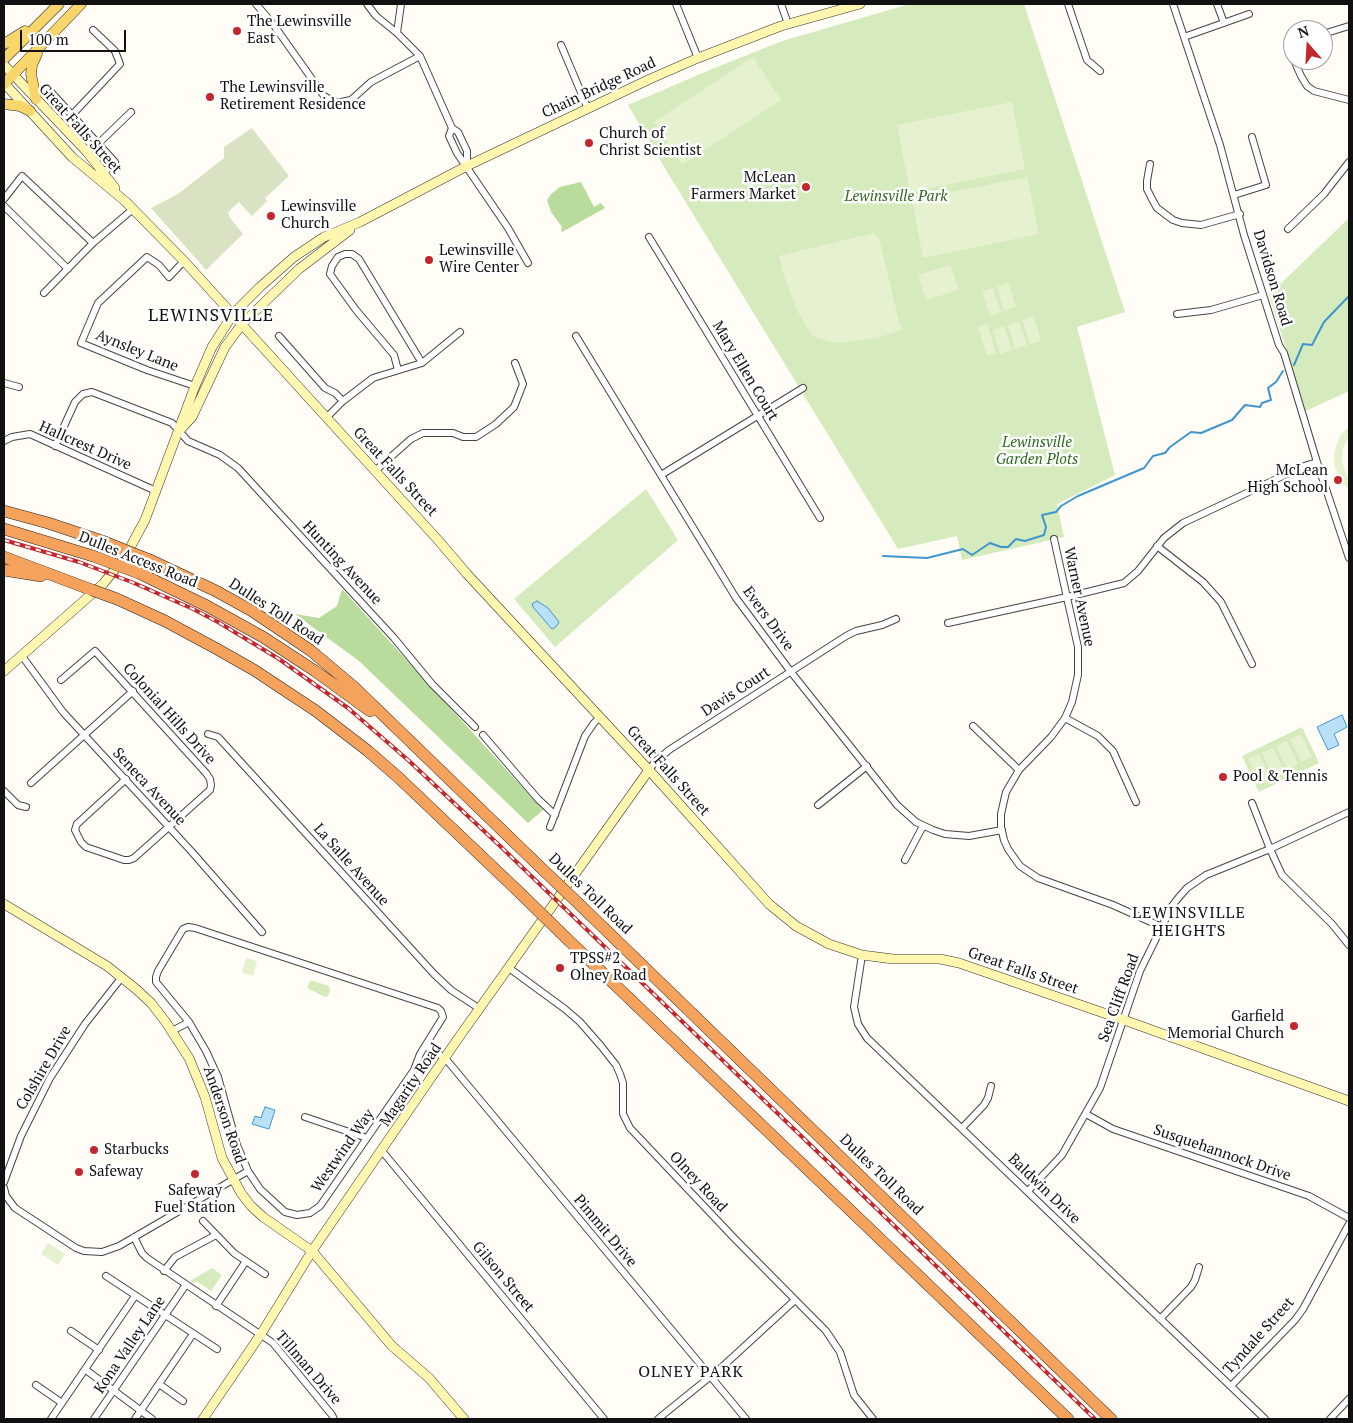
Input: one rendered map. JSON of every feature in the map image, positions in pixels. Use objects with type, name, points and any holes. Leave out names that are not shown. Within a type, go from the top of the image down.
[{"type":"highway","points":[[4,505],[48,523]]},
{"type":"highway","name":"Dulles Toll Road","points":[[4,511],[105,542],[197,582],[279,628],[310,650],[354,686],[1111,1419]]},
{"type":"highway","name":"Dulles Access Road","points":[[4,529],[93,556],[140,574],[207,606],[290,654],[367,708],[425,756]]},
{"type":"highway","points":[[4,557],[117,599],[165,621],[254,670],[316,711],[368,751],[412,790],[561,932],[1068,1419]]},
{"type":"highway","points":[[4,570],[67,581]]},
{"type":"highway","points":[[4,574],[39,576]]},
{"type":"main road","points":[[4,59],[59,4]]},
{"type":"main road","points":[[4,84],[81,4]]},
{"type":"main road","name":"Chain Bridge Road","points":[[4,671],[103,584],[115,571],[140,530],[195,386],[212,347],[233,314],[260,287],[310,244],[324,236],[360,222],[467,166],[698,58],[788,24],[860,4]]},
{"type":"main road","points":[[4,44],[43,20]]},
{"type":"main road","points":[[36,99],[31,74],[32,65],[39,47]]},
{"type":"main road","name":"Great Falls Street","points":[[4,65],[86,152],[130,206]]},
{"type":"main road","name":"Great Falls Street","points":[[4,84],[72,156],[130,206],[184,261],[467,574],[782,916],[829,944],[862,955],[893,959],[927,958],[951,961],[1124,1020],[1349,1101]]},
{"type":"main road","points":[[4,104],[20,106],[30,111]]},
{"type":"main road","name":"Chain Bridge Road","points":[[179,432],[192,417],[222,353],[242,324],[293,274],[360,222]]},
{"type":"main road","name":"Magarity Road","points":[[203,1419],[261,1334],[312,1252],[445,1058],[649,770]]},
{"type":"main road","name":"Anderson Road","points":[[4,904],[107,966],[151,1004],[172,1031],[189,1058],[207,1103],[219,1150],[233,1180],[251,1206],[263,1217],[312,1252],[392,1346],[429,1378],[464,1419]]},
{"type":"street","points":[[256,4],[273,24],[324,96],[336,103],[351,100],[371,82],[420,56]]},
{"type":"street","points":[[367,4],[376,16],[397,33],[420,56],[452,128],[458,132],[467,151],[467,166],[508,228],[528,263]]},
{"type":"street","points":[[397,33],[401,4]]},
{"type":"street","points":[[676,4],[698,58]]},
{"type":"street","points":[[781,4],[788,24]]},
{"type":"street","points":[[1068,4],[1087,60],[1100,71]]},
{"type":"street","name":"Davidson Road","points":[[1173,4],[1220,145],[1240,214],[1244,235],[1263,295],[1279,345],[1284,352],[1317,462],[1349,558]]},
{"type":"street","points":[[1218,4],[1224,23]]},
{"type":"street","points":[[1184,37],[1249,14]]},
{"type":"street","points":[[1333,31],[1349,26]]},
{"type":"street","points":[[72,115],[120,64],[115,51],[94,30]]},
{"type":"street","points":[[561,45],[588,109]]},
{"type":"street","points":[[1298,70],[1307,86],[1314,91],[1349,100]]},
{"type":"street","points":[[50,90],[115,162],[103,173]]},
{"type":"street","points":[[98,144],[130,112]]},
{"type":"street","points":[[1234,195],[1266,185],[1252,137]]},
{"type":"street","points":[[1288,229],[1324,194],[1349,162]]},
{"type":"street","points":[[1150,164],[1146,181],[1150,194],[1158,208],[1173,220],[1200,225],[1240,214]]},
{"type":"street","points":[[4,199],[22,176],[93,243]]},
{"type":"street","points":[[4,206],[68,269]]},
{"type":"street","points":[[44,293],[130,206]]},
{"type":"street","name":"Mary Ellen Court","points":[[649,237],[820,518]]},
{"type":"street","points":[[330,245],[338,257]]},
{"type":"street","points":[[398,370],[394,355],[356,310],[330,274],[332,266],[338,257],[352,254],[359,259],[422,363]]},
{"type":"street","name":"Aynsley Lane","points":[[184,261],[169,277],[159,265],[147,257],[98,303],[81,342],[147,370],[195,386]]},
{"type":"street","points":[[1177,314],[1211,310],[1263,295]]},
{"type":"street","points":[[326,418],[343,401],[373,378],[422,363],[460,332]]},
{"type":"street","points":[[279,336],[325,388],[335,393],[343,401]]},
{"type":"street","name":"Evers Drive","points":[[576,336],[736,598],[791,672],[897,805],[922,826],[939,832],[958,836],[1002,830]]},
{"type":"street","points":[[375,471],[411,439],[423,433],[453,433],[463,437],[476,437],[496,424],[514,407],[523,384],[515,363]]},
{"type":"street","points":[[4,383],[19,387]]},
{"type":"street","points":[[661,475],[802,388]]},
{"type":"street","name":"Hunting Avenue","points":[[55,446],[75,402],[83,394],[92,392],[172,423],[188,441],[220,455],[238,468],[394,638],[432,684],[475,727]]},
{"type":"street","name":"Hallcrest Drive","points":[[4,442],[12,437],[30,434],[156,491]]},
{"type":"street","points":[[948,623],[1067,598],[1124,583],[1138,571],[1169,534],[1183,524],[1295,470],[1317,462]]},
{"type":"street","name":"Warner Avenue","points":[[1054,539],[1078,647],[1079,660],[1076,688],[1065,718],[1051,737],[1019,770],[1006,792],[1001,814],[1002,830],[1008,849],[1029,873],[1113,905],[1162,927]]},
{"type":"street","points":[[1157,546],[1203,582],[1216,596],[1228,612],[1252,664]]},
{"type":"street","name":"Davis Court","points":[[649,770],[669,750],[846,636],[856,631],[882,625],[896,619]]},
{"type":"street","name":"Colonial Hills Drive","points":[[61,680],[95,651],[133,691],[210,779],[211,785],[210,790],[129,860],[124,860],[86,847],[75,830],[77,824],[126,780]]},
{"type":"street","name":"Seneca Avenue","points":[[22,656],[56,703],[262,932]]},
{"type":"street","points":[[31,783],[133,691]]},
{"type":"street","points":[[550,827],[585,736],[600,717]]},
{"type":"street","points":[[1065,718],[1098,736],[1113,751],[1136,802]]},
{"type":"street","points":[[973,726],[1019,770]]},
{"type":"street","name":"La Salle Avenue","points":[[208,734],[218,737],[434,974],[451,990],[480,1009]]},
{"type":"street","points":[[483,735],[538,799],[555,815]]},
{"type":"street","points":[[818,804],[867,766]]},
{"type":"street","points":[[4,791],[18,805],[26,806]]},
{"type":"street","points":[[1252,803],[1282,875],[1332,924],[1349,945]]},
{"type":"street","name":"Sea Cliff Road","points":[[1028,1191],[1062,1155],[1100,1088],[1140,971],[1179,897],[1196,881],[1206,875],[1270,849],[1349,812]]},
{"type":"street","points":[[905,860],[922,826]]},
{"type":"street","name":"Westwind Way","points":[[188,927],[195,928],[438,1008],[441,1011],[442,1017],[425,1046],[414,1070],[320,1206],[310,1213],[297,1215],[285,1212],[260,1188],[248,1171],[237,1145],[218,1077],[206,1051],[189,1022],[159,986],[156,977],[183,929],[188,927]]},
{"type":"street","name":"Baldwin Drive","points":[[862,955],[854,1007],[862,1032],[1265,1419]]},
{"type":"street","name":"Olney Road","points":[[509,968],[565,1009],[580,1022],[601,1046],[616,1065],[620,1074],[623,1114],[630,1128],[826,1331],[834,1341],[845,1363],[854,1395],[873,1419]]},
{"type":"street","name":"Colshire Drive","points":[[4,1182],[20,1136],[50,1078],[85,1024],[122,977]]},
{"type":"street","points":[[172,1031],[189,1022]]},
{"type":"street","points":[[425,1046],[445,1058]]},
{"type":"street","name":"Pimmit Drive","points":[[445,1058],[746,1419]]},
{"type":"street","points":[[962,1128],[984,1105],[991,1086]]},
{"type":"street","name":"Susquehannock Drive","points":[[1086,1114],[1113,1129],[1309,1196],[1349,1218]]},
{"type":"street","points":[[304,1117],[367,1138]]},
{"type":"street","name":"Gilson Street","points":[[382,1151],[604,1419]]},
{"type":"street","points":[[4,1188],[6,1196],[15,1208],[76,1248],[84,1251],[102,1252],[111,1250],[248,1171]]},
{"type":"street","points":[[203,1221],[234,1253],[265,1274]]},
{"type":"street","name":"Tyndale Street","points":[[1231,1386],[1299,1314],[1349,1224]]},
{"type":"street","points":[[164,1271],[175,1258],[216,1234]]},
{"type":"street","name":"Tillman Drive","points":[[134,1237],[142,1253],[164,1271],[273,1343],[334,1419]]},
{"type":"street","points":[[216,1306],[246,1261]]},
{"type":"street","points":[[1160,1318],[1191,1287],[1198,1267]]},
{"type":"street","points":[[106,1276],[217,1350]]},
{"type":"street","name":"Kona Valley Lane","points":[[94,1419],[185,1286]]},
{"type":"street","points":[[51,1419],[135,1296]]},
{"type":"street","points":[[658,1419],[760,1334],[795,1300]]},
{"type":"street","points":[[72,1331],[99,1350]]},
{"type":"street","points":[[136,1419],[193,1334]]},
{"type":"street","points":[[86,1370],[152,1419]]},
{"type":"street","points":[[159,1384],[183,1401]]},
{"type":"street","points":[[36,1385],[62,1403]]},
{"type":"street","points":[[1330,1419],[1349,1399]]},
{"type":"green space","name":"Lewinsville Park","points":[[910,4],[1024,4],[1125,312],[1077,327],[1115,475],[1057,504],[1064,537],[962,560],[957,536],[898,549],[628,105],[782,41]]},
{"type":"green space","points":[[753,57],[781,100],[682,165],[654,122]]},
{"type":"green space","points":[[1012,102],[1025,169],[910,192],[897,125]]},
{"type":"green space","points":[[252,128],[289,176],[265,198],[267,201],[252,216],[239,202],[228,212],[230,218],[243,234],[206,270],[151,208],[178,194],[224,158],[224,147]]},
{"type":"green space","points":[[1027,177],[1039,234],[923,258],[912,200]]},
{"type":"green space","points":[[581,182],[594,207],[601,203],[605,208],[562,232],[562,227],[551,212],[547,200],[560,187]]},
{"type":"green space","points":[[1349,218],[1349,391],[1306,411],[1269,295]]},
{"type":"green space","points":[[874,233],[879,238],[901,330],[877,338],[847,342],[833,342],[815,337],[798,312],[783,273],[779,256]]},
{"type":"green space","points":[[950,265],[959,290],[926,300],[918,275]]},
{"type":"green space","points":[[1008,283],[1016,307],[1004,311],[997,287]]},
{"type":"green space","points":[[993,288],[1001,312],[990,316],[982,291]]},
{"type":"green space","points":[[1034,316],[1041,341],[1030,344],[1022,320]]},
{"type":"green space","points":[[1019,321],[1027,345],[1015,349],[1008,325]]},
{"type":"green space","points":[[987,324],[996,353],[987,356],[978,327]]},
{"type":"green space","points":[[1004,326],[1012,350],[1000,354],[993,330]]},
{"type":"green space","points":[[1349,426],[1349,445],[1347,440],[1343,449],[1342,460],[1349,479],[1349,490],[1340,480],[1335,468],[1334,453],[1340,436]]},
{"type":"green space","points":[[646,489],[678,540],[555,647],[514,599]]},
{"type":"green space","points":[[342,589],[543,810],[528,823],[359,661],[295,614],[319,618],[337,606]]},
{"type":"green space","points":[[1302,727],[1319,763],[1259,792],[1242,756]]},
{"type":"green space","points":[[1301,734],[1312,757],[1301,762],[1290,739]]},
{"type":"green space","points":[[1287,741],[1298,764],[1287,769],[1276,746]]},
{"type":"green space","points":[[1273,748],[1284,770],[1273,776],[1262,753]]},
{"type":"green space","points":[[1259,754],[1270,777],[1259,782],[1248,759]]},
{"type":"green space","points":[[246,958],[257,961],[253,976],[242,973]]},
{"type":"green space","points":[[311,980],[329,986],[328,996],[325,997],[307,988]]},
{"type":"green space","points":[[48,1243],[65,1254],[58,1265],[41,1254]]},
{"type":"green space","points":[[212,1268],[222,1275],[211,1291],[196,1281],[194,1283],[190,1281]]},
{"type":"water","points":[[537,601],[548,608],[559,622],[556,627],[552,629],[533,607],[532,604]]},
{"type":"water","points":[[1342,715],[1347,727],[1334,734],[1339,745],[1328,750],[1317,727]]},
{"type":"water","points":[[265,1107],[275,1110],[269,1129],[252,1124],[255,1116],[261,1118]]},
{"type":"waterway","points":[[1294,365],[1303,344],[1312,345],[1324,322],[1349,296]]},
{"type":"waterway","points":[[883,556],[927,558],[963,549],[972,555],[990,543],[1001,547],[1008,547],[1016,539],[1025,541],[1044,535],[1046,527],[1042,515],[1056,512],[1061,506],[1078,496],[1144,468],[1153,456],[1165,453],[1170,447],[1191,432],[1201,433],[1232,420],[1245,405],[1260,407],[1262,403],[1271,400],[1268,388],[1276,382],[1283,371]]},
{"type":"railway","points":[[4,540],[79,562],[134,583],[193,609],[279,659],[348,708],[408,760],[500,846],[1095,1419]]},
{"type":"place","name":"The Lewinsville East","points":[[237,31]]},
{"type":"place","name":"The Lewinsville Retirement Residence","points":[[210,97]]},
{"type":"place","name":"Church of Christ Scientist","points":[[589,143]]},
{"type":"place","name":"McLean Farmers Market","points":[[806,187]]},
{"type":"place","name":"Lewinsville Church","points":[[271,216]]},
{"type":"place","name":"Lewinsville Wire Center","points":[[429,260]]},
{"type":"place","name":"McLean High School","points":[[1338,480]]},
{"type":"place","name":"Pool & Tennis","points":[[1223,777]]},
{"type":"place","name":"TPSS#2 Olney Road","points":[[560,968]]},
{"type":"place","name":"Garfield Memorial Church","points":[[1294,1026]]},
{"type":"place","name":"Starbucks","points":[[94,1150]]},
{"type":"place","name":"Safeway","points":[[79,1172]]},
{"type":"place","name":"Safeway Fuel Station","points":[[195,1174]]},
{"type":"district","name":"LEWINSVILLE","points":[[211,316]]},
{"type":"district","name":"LEWINSVILLE HEIGHTS","points":[[1189,922]]},
{"type":"district","name":"OLNEY PARK","points":[[691,1372]]},
{"type":"park label","name":"Lewinsville Garden Plots","points":[[1037,452]]}]
